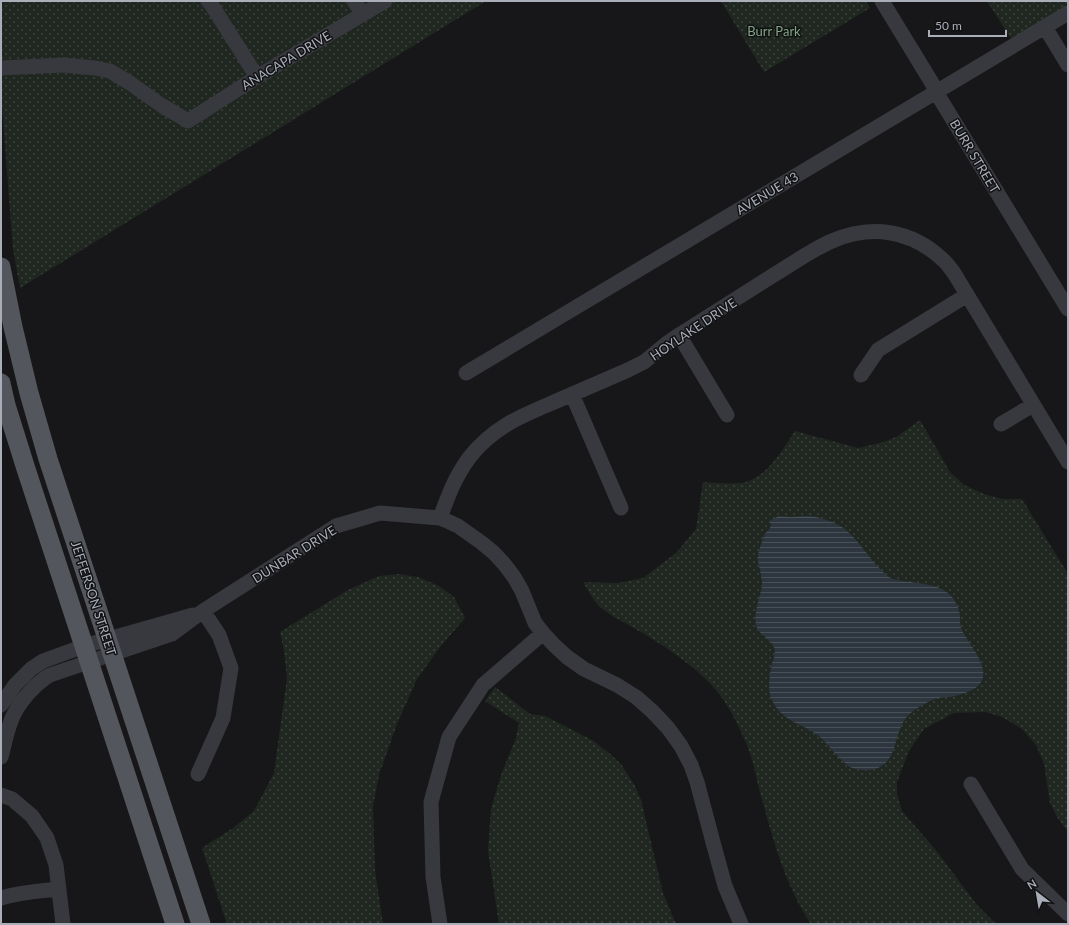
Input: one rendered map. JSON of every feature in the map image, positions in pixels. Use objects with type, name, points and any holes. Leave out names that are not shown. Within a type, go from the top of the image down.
[{"type":"main road","name":"JEFFERSON STREET","points":[[1,267],[12,327],[29,394],[48,459],[98,650],[176,924]]},
{"type":"main road","name":"JEFFERSON STREET","points":[[1,383],[6,405],[26,469],[98,650],[201,924]]},
{"type":"street","points":[[208,1],[257,77]]},
{"type":"street","points":[[354,1],[362,14]]},
{"type":"street","name":"ANACAPA DRIVE","points":[[1,68],[62,65],[110,71],[188,121],[257,77],[385,1]]},
{"type":"street","name":"BURR STREET","points":[[882,1],[1068,310]]},
{"type":"street","name":"AVENUE 43","points":[[466,373],[1068,13]]},
{"type":"street","points":[[1045,27],[1068,65]]},
{"type":"street","name":"HOYLAKE DRIVE","points":[[440,518],[452,486],[470,458],[480,445],[507,424],[525,414],[644,362],[679,335],[830,242],[843,236],[875,231],[903,235],[929,248],[943,260],[954,273],[1068,462]]},
{"type":"street","points":[[861,375],[878,350],[967,295]]},
{"type":"street","points":[[679,335],[727,415]]},
{"type":"street","points":[[572,394],[621,508]]},
{"type":"street","points":[[1001,424],[1034,405]]},
{"type":"street","name":"DUNBAR DRIVE","points":[[98,650],[172,634],[204,611],[336,526],[380,513],[440,518]]},
{"type":"street","points":[[440,518],[451,522],[471,535],[505,565],[514,577],[535,623],[567,657],[584,669],[617,685],[636,697],[668,728],[681,746],[691,765],[697,782],[723,880],[741,924]]},
{"type":"street","points":[[198,774],[223,718],[231,668],[219,635],[204,611]]},
{"type":"street","points":[[440,924],[433,877],[431,802],[449,737],[483,685],[543,633]]},
{"type":"street","points":[[1,705],[15,685],[31,669],[43,661],[98,650]]},
{"type":"street","points":[[1,757],[14,713],[27,695],[40,681],[98,650]]},
{"type":"street","points":[[971,784],[1022,869],[1068,914]]},
{"type":"street","points":[[1,795],[12,799],[32,816],[47,838],[56,865],[63,924]]},
{"type":"street","points":[[1,898],[30,891],[58,889]]},
{"type":"green space","points":[[3,1],[486,1],[20,288],[13,249],[1,95],[1,10]]},
{"type":"green space","name":"Burr Park","points":[[721,1],[866,1],[870,8],[764,72]]},
{"type":"green space","points":[[987,1],[1068,1],[1068,12],[1015,45]]},
{"type":"green space","points":[[920,420],[950,472],[964,485],[984,494],[1002,499],[1022,499],[1068,574],[1068,832],[1057,817],[1050,803],[1044,764],[1036,745],[1022,729],[1002,717],[985,712],[954,713],[924,729],[909,751],[897,782],[897,794],[902,811],[935,849],[977,905],[996,924],[811,924],[786,876],[769,824],[750,753],[737,723],[723,699],[706,679],[684,661],[600,607],[593,599],[583,582],[618,583],[643,578],[676,553],[696,529],[703,482],[741,483],[759,476],[773,463],[795,431],[858,448],[884,442],[898,436]]},
{"type":"green space","points":[[399,574],[418,577],[439,586],[454,597],[465,618],[440,647],[417,679],[397,724],[379,775],[373,806],[375,870],[383,924],[227,924],[202,848],[233,828],[254,811],[274,773],[287,678],[280,632],[348,590],[379,576]]},
{"type":"green space","points":[[495,687],[530,714],[545,716],[592,740],[621,764],[635,786],[641,800],[663,893],[676,924],[499,924],[488,851],[491,809],[501,775],[516,738],[519,723],[485,701]]},
{"type":"shaded area","points":[[779,516],[810,516],[821,518],[836,524],[845,529],[878,567],[891,578],[927,584],[938,587],[948,593],[958,606],[961,628],[982,665],[982,680],[976,688],[957,696],[934,699],[909,714],[902,725],[890,757],[885,764],[878,768],[863,770],[850,767],[820,737],[808,729],[791,721],[781,713],[771,697],[769,680],[775,653],[774,648],[771,642],[757,628],[755,618],[762,586],[758,556],[764,536],[771,525],[769,521]]}]
